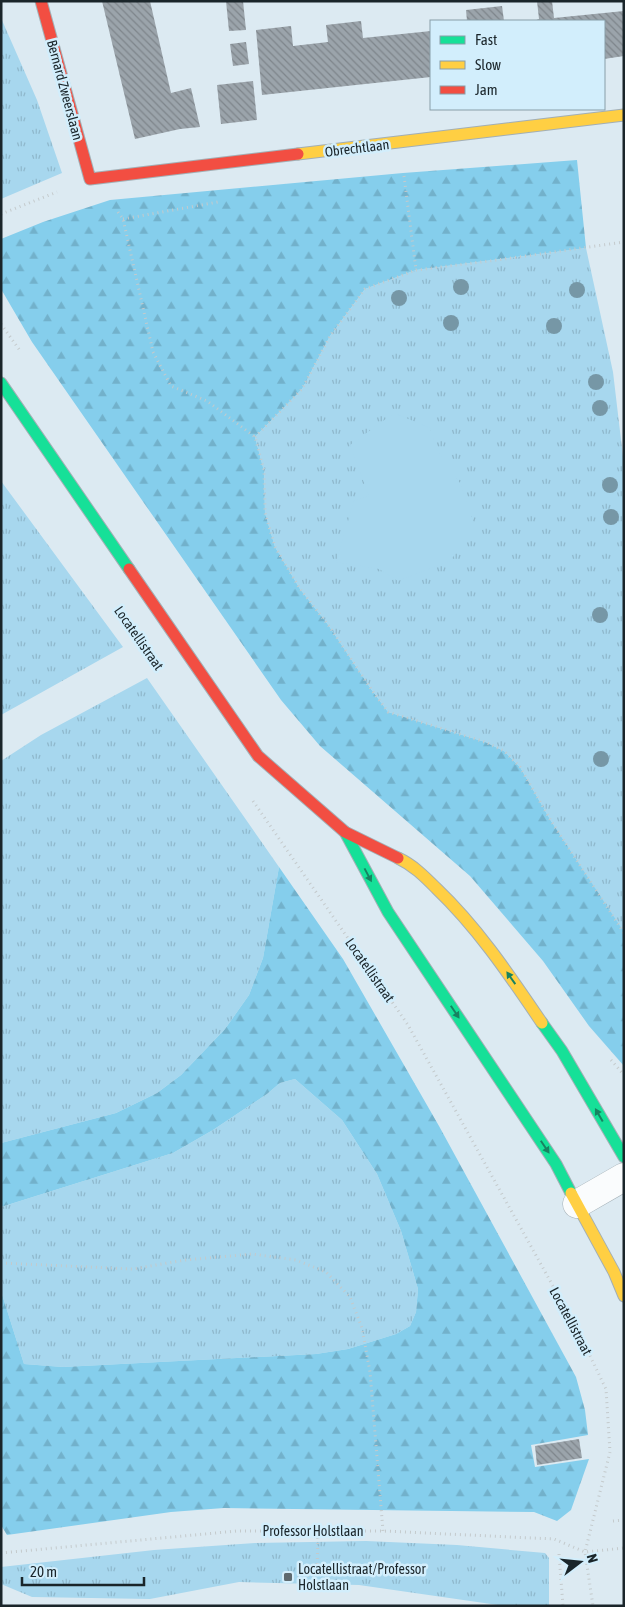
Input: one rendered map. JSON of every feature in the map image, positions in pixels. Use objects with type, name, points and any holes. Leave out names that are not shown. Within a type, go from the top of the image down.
[{"type":"main road","name":"Bernard Zweerslaan","points":[[41,1],[90,179]]},
{"type":"main road","name":"Obrechtlaan","points":[[90,179],[623,119]]},
{"type":"main road","points":[[1,378],[4,387],[258,756],[345,832],[411,864],[453,904],[491,950],[562,1051],[624,1157]]},
{"type":"main road","points":[[345,832],[388,912],[556,1164],[614,1272],[624,1296]]},
{"type":"street","points":[[577,1204],[624,1177]]},
{"type":"path","points":[[398,143],[416,270]]},
{"type":"path","points":[[1,214],[90,179],[110,200],[123,219],[153,352],[171,386],[207,401],[255,436],[264,471],[265,513],[275,547],[300,590],[329,626],[388,712],[484,742],[504,751],[520,767],[551,821],[624,932]]},
{"type":"path","points":[[255,436],[302,390],[330,336],[365,289],[416,270],[624,242]]},
{"type":"path","points":[[1,324],[24,357]]},
{"type":"path","name":"Locatellistraat","points":[[251,798],[408,1025],[578,1331],[606,1389],[610,1452],[585,1552]]},
{"type":"path","points":[[610,1060],[624,1075]]},
{"type":"path","points":[[1,1262],[132,1269],[185,1260],[252,1254],[296,1260],[326,1272],[350,1298],[362,1328],[370,1372],[383,1531]]},
{"type":"path","points":[[612,1521],[624,1520]]},
{"type":"path","name":"Professor Holstlaan","points":[[1,1553],[237,1531],[383,1531],[554,1539],[585,1552],[624,1548]]},
{"type":"path","points":[[288,1577],[317,1575],[318,1531]]},
{"type":"path","points":[[585,1552],[593,1606]]},
{"type":"path","points":[[559,1554],[563,1606]]},
{"type":"green space","points":[[1,18],[37,100],[62,173],[1,199]]},
{"type":"green space","points":[[577,160],[586,248],[416,270],[365,289],[330,336],[302,389],[255,437],[264,471],[265,513],[275,547],[300,589],[329,626],[388,712],[485,742],[504,751],[520,767],[551,821],[624,932],[624,1066],[589,1026],[543,961],[470,876],[320,746],[281,700],[32,342],[1,289],[1,239],[43,222],[110,200],[403,173]]},
{"type":"green space","points":[[586,248],[613,372],[624,465],[624,933],[551,821],[520,767],[504,751],[485,742],[388,712],[329,626],[300,589],[275,547],[265,513],[264,471],[255,437],[302,389],[330,336],[365,289],[416,270]]},
{"type":"green space","points":[[394,413],[430,428],[437,450],[460,483],[475,526],[450,561],[398,581],[379,569],[336,562],[354,501],[369,496],[350,445]]},
{"type":"green space","points":[[1,481],[123,647],[1,715]]},
{"type":"green space","points":[[147,678],[279,867],[263,958],[249,995],[225,1029],[181,1075],[157,1093],[116,1113],[1,1143],[1,761],[41,735]]},
{"type":"green space","points":[[279,867],[343,959],[439,1126],[576,1377],[585,1410],[588,1435],[531,1445],[535,1467],[589,1459],[571,1510],[557,1521],[534,1512],[224,1508],[171,1512],[7,1535],[1,1525],[1,1291],[24,1364],[63,1367],[316,1354],[348,1349],[396,1334],[410,1326],[416,1312],[418,1289],[401,1231],[377,1174],[342,1120],[295,1079],[280,1083],[267,1094],[213,1130],[173,1153],[1,1207],[1,1143],[116,1113],[157,1093],[181,1075],[225,1029],[249,995],[263,958]]},
{"type":"green space","points":[[295,1079],[342,1120],[377,1174],[401,1231],[418,1289],[416,1312],[410,1326],[396,1334],[348,1349],[316,1354],[63,1367],[24,1364],[1,1291],[1,1207],[173,1153],[213,1130],[267,1094],[280,1083]]},
{"type":"green space","points":[[366,1541],[457,1545],[545,1553],[549,1558],[549,1606],[505,1606],[359,1585],[239,1582],[150,1599],[32,1597],[1,1584],[1,1567],[154,1550],[255,1543]]},
{"type":"building","points":[[102,1],[150,1],[171,93],[191,88],[200,127],[180,129],[135,139]]},
{"type":"building","points":[[226,1],[243,1],[246,30],[229,31]]},
{"type":"building","points":[[537,1],[552,1],[554,18],[624,11],[624,56],[605,59],[605,20],[536,20],[539,19]]},
{"type":"building","points":[[502,6],[504,20],[467,20],[466,10]]},
{"type":"building","points":[[361,21],[363,38],[430,31],[430,77],[262,95],[256,30],[291,26],[293,46],[328,42],[326,25]]},
{"type":"building","points":[[246,42],[249,64],[233,66],[230,44]]},
{"type":"building","points":[[253,81],[257,120],[221,124],[217,85]]},
{"type":"building","points":[[579,1439],[582,1458],[537,1465],[535,1446]]},
{"type":"traffic: fast","points":[[1,383],[129,569]]},
{"type":"traffic: fast","points":[[345,832],[388,912],[556,1164],[571,1193]]},
{"type":"traffic: fast","points":[[542,1023],[562,1051],[624,1157]]},
{"type":"traffic: slow","points":[[298,154],[624,115]]},
{"type":"traffic: slow","points":[[398,858],[423,875],[466,919],[493,953],[542,1023]]},
{"type":"traffic: slow","points":[[571,1193],[614,1272],[624,1296]]},
{"type":"traffic: jam","points":[[41,1],[90,179],[298,154]]},
{"type":"traffic: jam","points":[[129,569],[258,756],[345,832],[398,858]]},
{"type":"place","name":"Locatellistraat/Professor Holstlaan","points":[[288,1577]]}]
